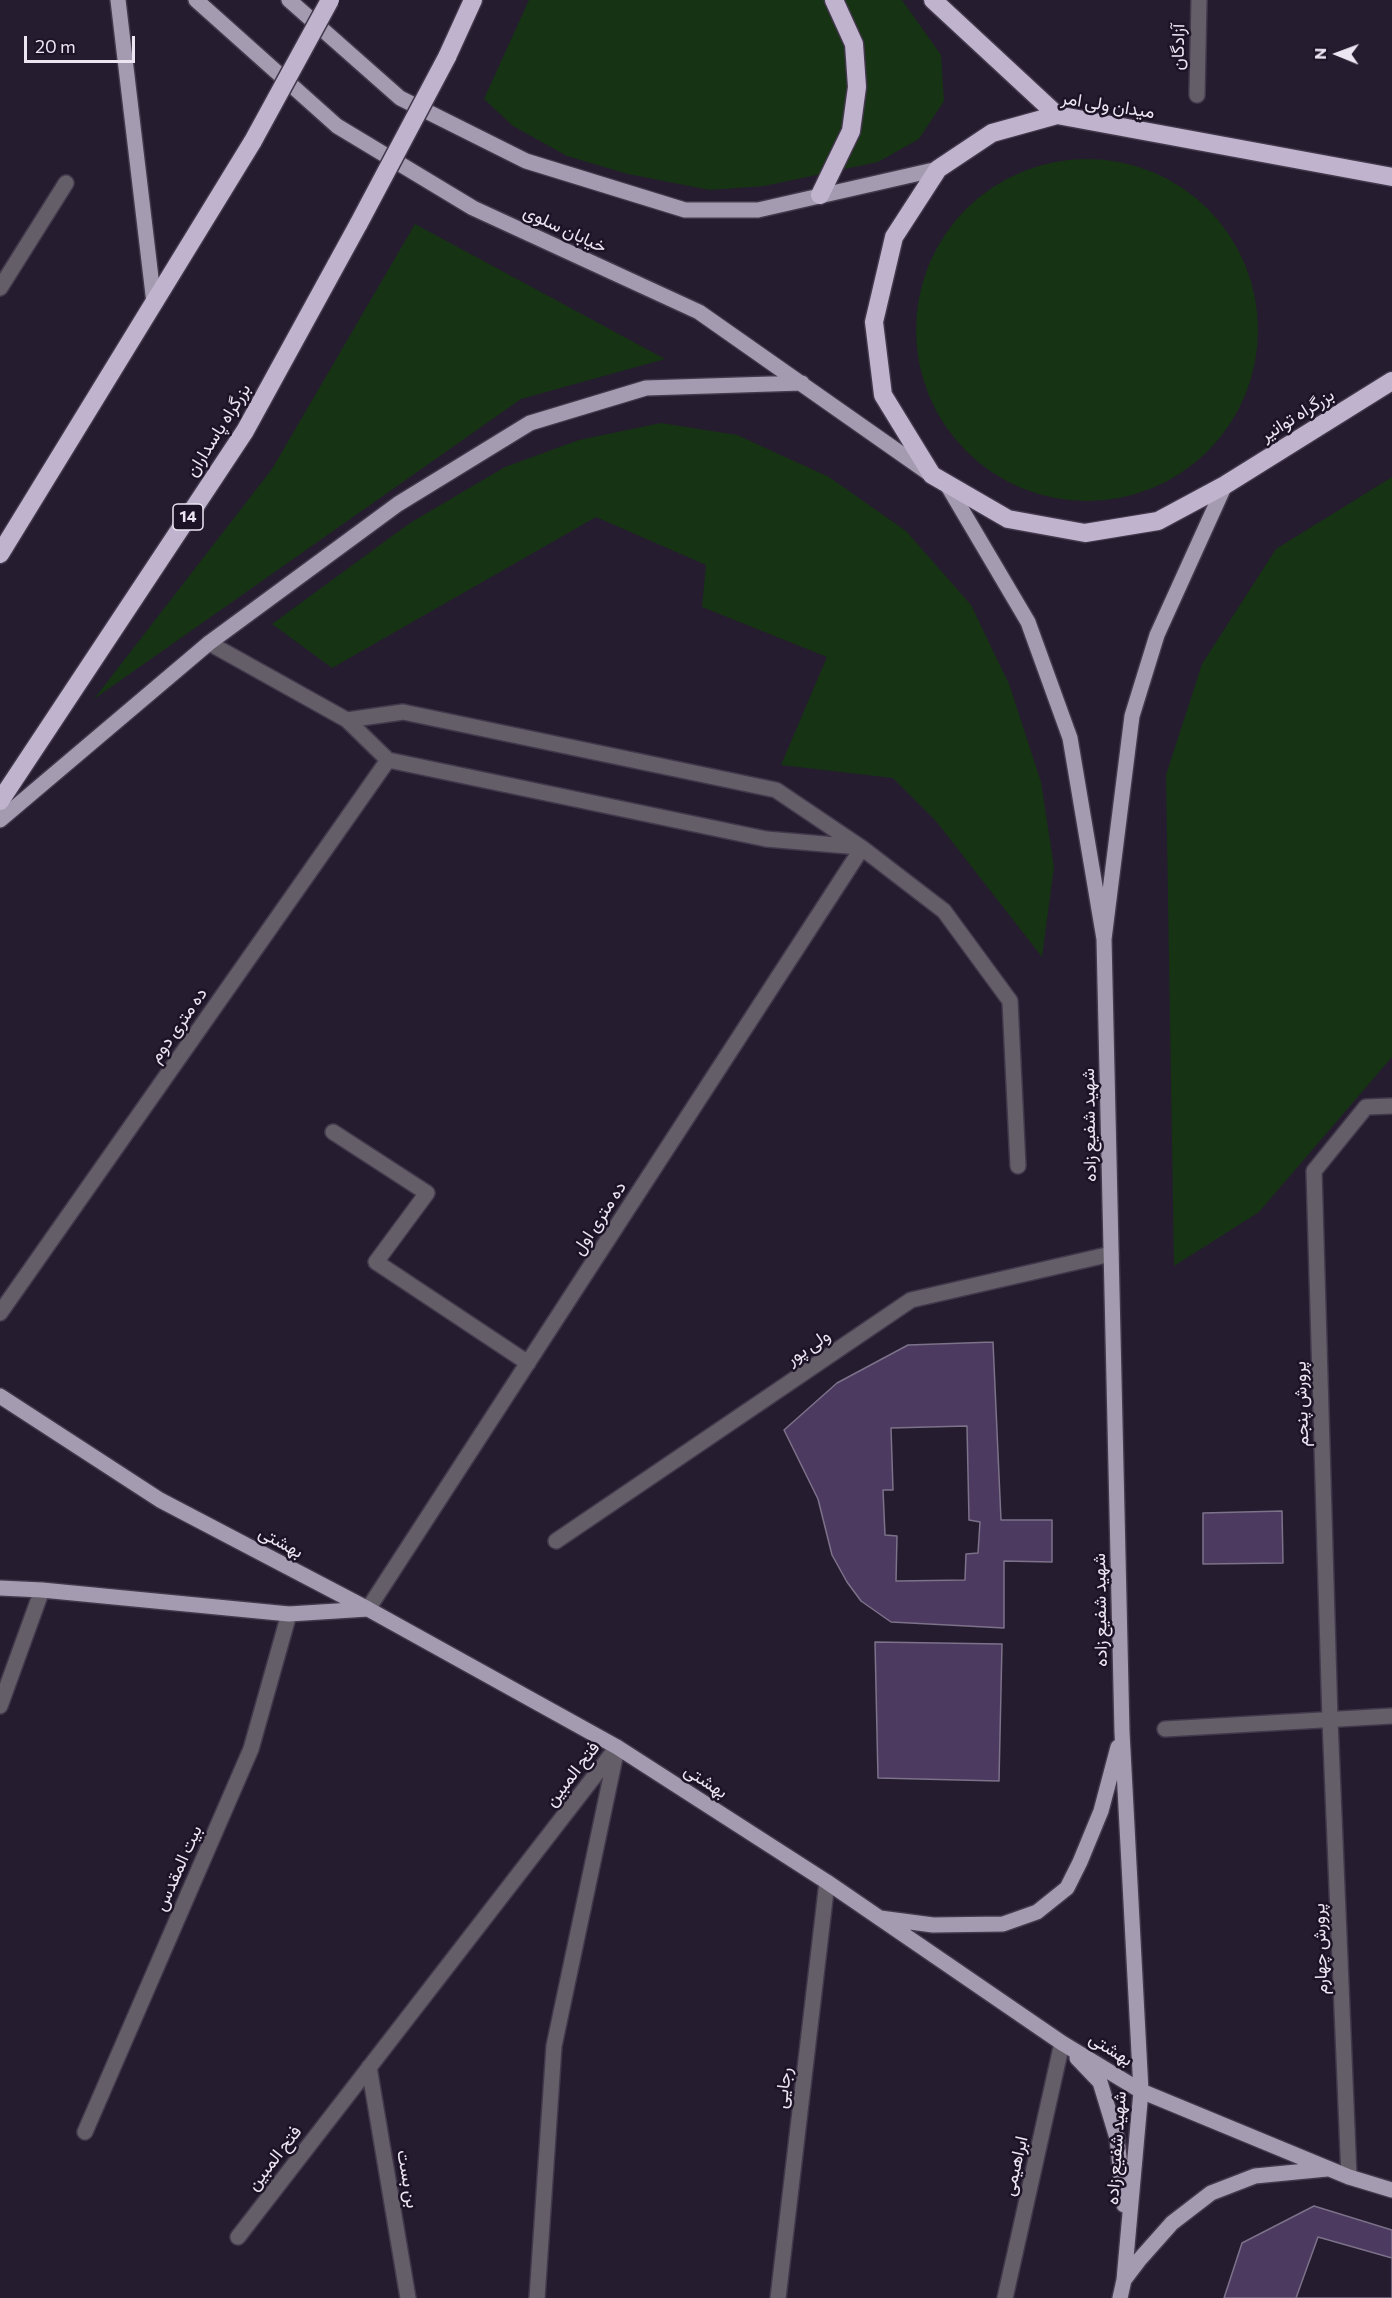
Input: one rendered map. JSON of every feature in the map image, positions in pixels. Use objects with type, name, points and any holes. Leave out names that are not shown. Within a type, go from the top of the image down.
[{"type":"highway","points":[[0,554],[253,141],[330,0]]},
{"type":"highway","name":"بزرگراه پاسداران","points":[[0,801],[245,431],[360,223],[447,57],[473,0]]},
{"type":"highway","points":[[820,195],[851,131],[858,87],[854,44],[834,0]]},
{"type":"highway","points":[[933,0],[1057,115]]},
{"type":"highway","name":"میدان ولى امر","points":[[1225,485],[1158,521],[1085,533],[1008,519],[939,479],[884,395],[874,322],[894,237],[938,169],[992,133],[1057,115],[1392,177]]},
{"type":"highway","name":"بزرگراه توانیر","points":[[1225,485],[1392,381]]},
{"type":"main road","points":[[118,0],[154,303]]},
{"type":"main road","name":"خیابان سلوی","points":[[196,0],[337,126],[473,208],[699,312],[939,479]]},
{"type":"main road","points":[[289,0],[400,98],[526,161],[685,210],[758,210],[938,169]]},
{"type":"main road","points":[[0,820],[209,643],[398,504],[530,423],[646,388],[802,383]]},
{"type":"main road","points":[[939,479],[1028,622],[1070,738],[1104,939]]},
{"type":"main road","points":[[1104,939],[1131,716],[1157,635],[1225,485]]},
{"type":"main road","name":"شهید شفیع زاده","points":[[1104,939],[1122,1732],[1141,2091],[1125,2280],[1120,2298]]},
{"type":"main road","name":"بهشتی","points":[[0,1396],[160,1500],[368,1609],[617,1747],[827,1882],[1062,2043],[1141,2091],[1349,2177],[1392,2190]]},
{"type":"main road","points":[[0,1588],[288,1614],[368,1609]]},
{"type":"main road","points":[[877,1917],[933,1925],[1003,1924],[1037,1912],[1067,1888],[1080,1862],[1101,1811],[1122,1732]]},
{"type":"main road","name":"شهید شفیع زاده","points":[[1062,2043],[1100,2082],[1116,2138],[1124,2202],[1125,2280]]},
{"type":"main road","points":[[1125,2280],[1172,2223],[1211,2193],[1255,2175],[1330,2169]]},
{"type":"street","name":"آزادگان","points":[[1197,95],[1199,0]]},
{"type":"street","points":[[0,288],[66,183]]},
{"type":"street","points":[[209,643],[347,720],[388,760],[766,839],[862,848]]},
{"type":"street","points":[[347,720],[403,712],[776,790],[862,848],[944,911],[1010,1001],[1018,1166]]},
{"type":"street","name":"ده متری دوم","points":[[0,1313],[388,760]]},
{"type":"street","name":"ده متری اول","points":[[368,1609],[862,848]]},
{"type":"street","name":"پرورش پنجم","points":[[1330,1719],[1314,1171],[1366,1107],[1392,1106]]},
{"type":"street","points":[[333,1132],[427,1193],[376,1262],[528,1363]]},
{"type":"street","name":"ولی پور","points":[[556,1541],[911,1300],[1111,1254]]},
{"type":"street","points":[[0,1706],[42,1590]]},
{"type":"street","name":"بیت المقدس","points":[[85,2132],[251,1749],[288,1614]]},
{"type":"street","points":[[1165,1729],[1392,1716]]},
{"type":"street","name":"پرورش چهارم","points":[[1330,1719],[1349,2177]]},
{"type":"street","name":"فتح المبین","points":[[238,2237],[617,1747]]},
{"type":"street","name":"فتح المبین","points":[[537,2298],[554,2046],[617,1747]]},
{"type":"street","name":"رجایی","points":[[778,2298],[827,1882]]},
{"type":"street","name":"ابراهیمی","points":[[1005,2298],[1062,2043]]},
{"type":"street","name":"بن بست","points":[[369,2067],[408,2298]]},
{"type":"green space","points":[[529,0],[902,0],[941,55],[944,101],[919,139],[878,162],[764,186],[710,190],[628,174],[567,156],[513,126],[484,99]]},
{"type":"green space","points":[[1087,159],[1120,162],[1153,172],[1182,188],[1208,209],[1229,235],[1245,264],[1255,297],[1258,330],[1255,363],[1245,396],[1229,425],[1208,451],[1182,472],[1153,488],[1120,498],[1087,501],[1054,498],[1021,488],[992,472],[966,451],[945,425],[929,396],[919,363],[916,330],[919,297],[929,264],[945,235],[966,209],[992,188],[1021,172],[1054,162]]},
{"type":"green space","points":[[415,224],[665,359],[521,399],[94,699],[272,469]]},
{"type":"green space","points":[[661,423],[737,435],[829,477],[906,531],[971,605],[1009,684],[1041,782],[1054,867],[1042,957],[936,821],[893,778],[781,765],[827,657],[702,607],[706,565],[596,517],[332,668],[272,624],[410,523],[505,467],[579,440]]},
{"type":"green space","points":[[1392,477],[1392,1057],[1259,1212],[1174,1266],[1166,775],[1202,664],[1276,549]]},
{"type":"building","points":[[993,1342],[1001,1520],[1052,1520],[1052,1562],[1004,1561],[1004,1628],[891,1622],[861,1601],[847,1582],[832,1555],[818,1499],[784,1430],[837,1383],[908,1345]]},
{"type":"building","points":[[967,1426],[969,1520],[980,1522],[978,1553],[966,1554],[965,1580],[896,1581],[897,1536],[885,1535],[883,1490],[893,1490],[891,1428]]},
{"type":"building","points":[[1282,1511],[1283,1563],[1203,1564],[1203,1513]]},
{"type":"building","points":[[875,1642],[1002,1644],[999,1781],[878,1778]]},
{"type":"building","points":[[1314,2206],[1392,2230],[1392,2298],[1224,2298],[1242,2243]]},
{"type":"building","points":[[1318,2237],[1392,2258],[1392,2298],[1296,2298]]}]
